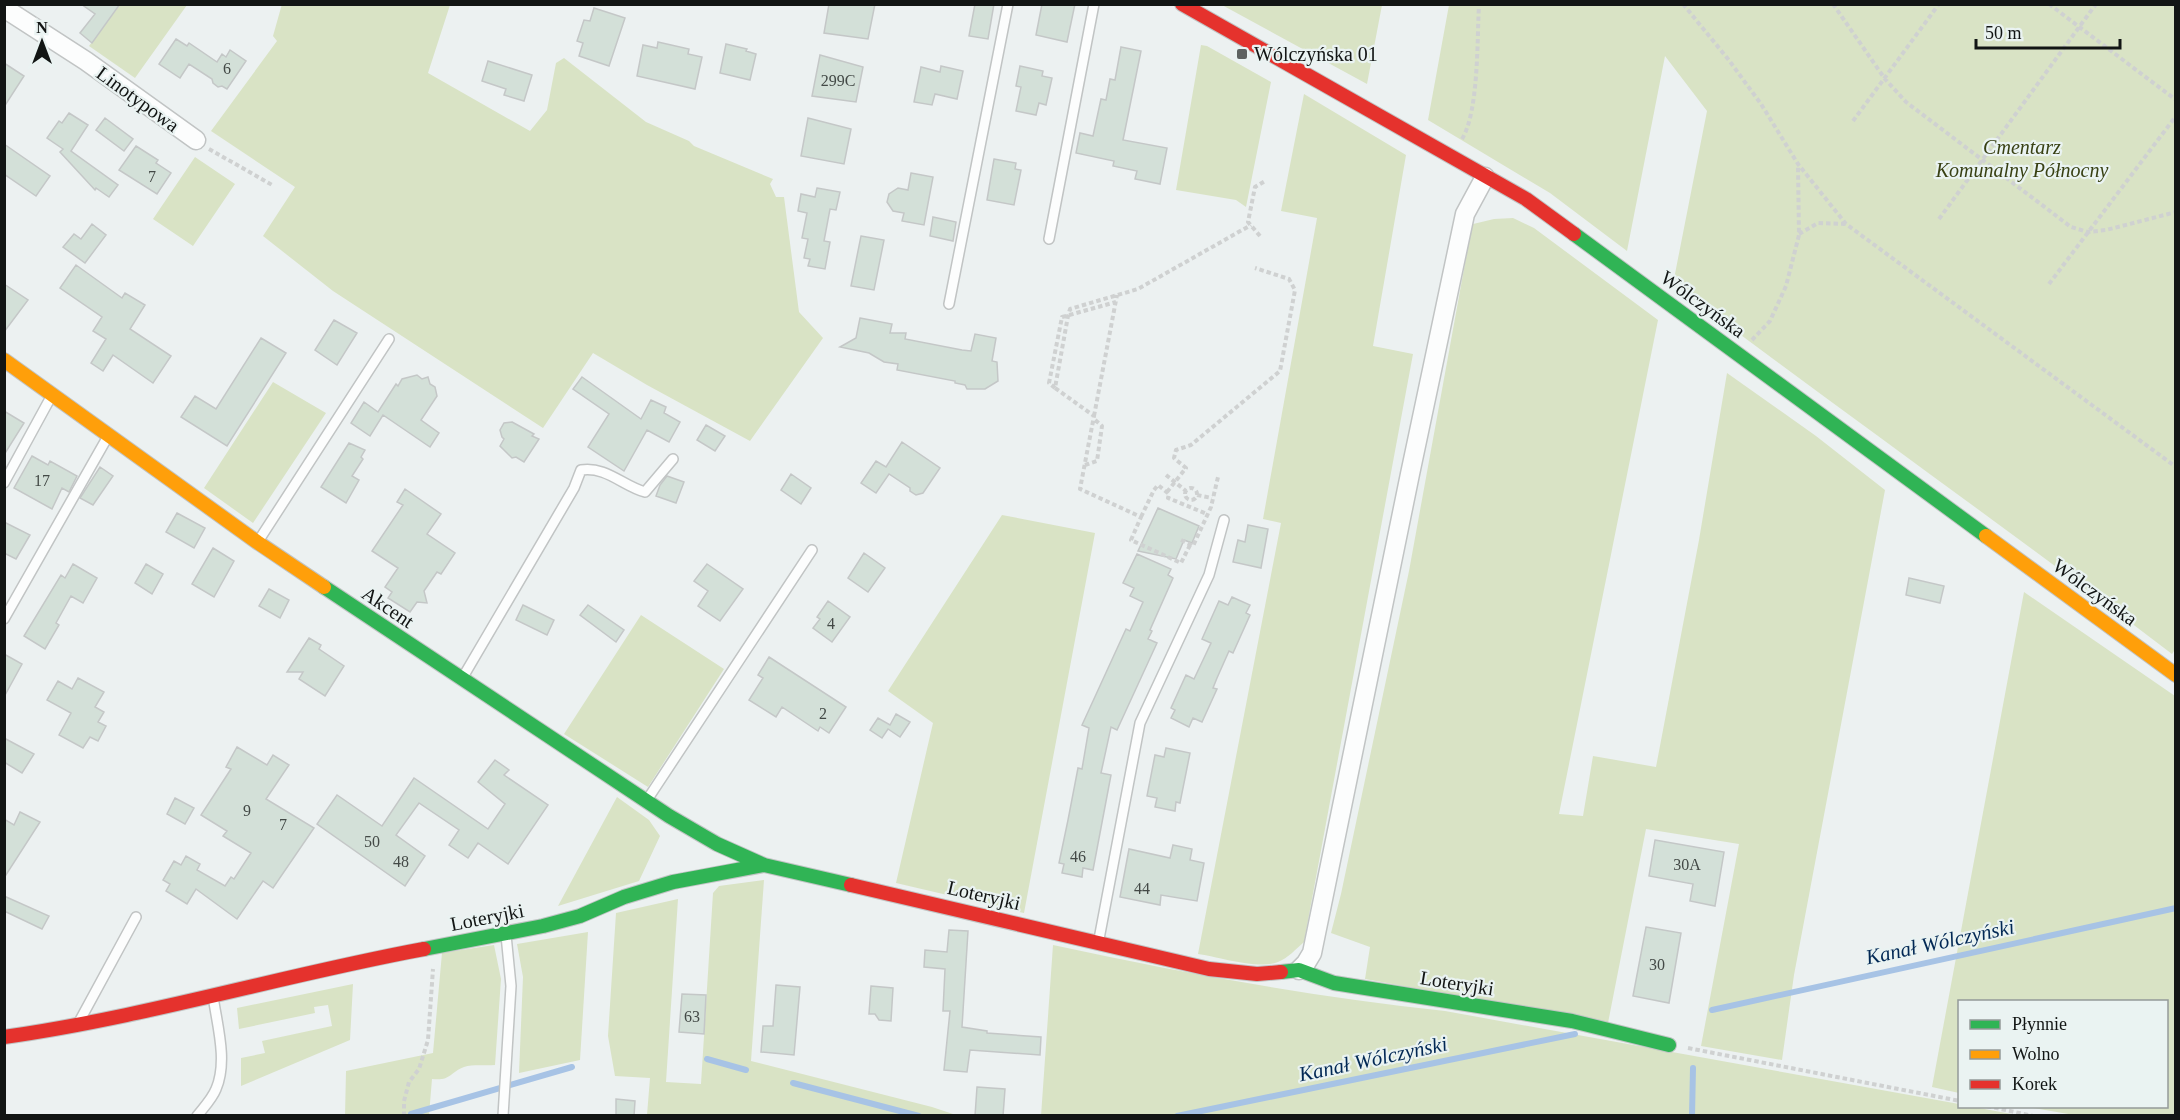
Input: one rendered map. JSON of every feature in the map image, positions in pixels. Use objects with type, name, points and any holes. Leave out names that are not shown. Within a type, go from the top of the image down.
[{"type":"street","name":"Wólczyńska","points":[[1182,4],[1526,199],[2175,675]]},
{"type":"street","name":"Linotypowa","points":[[4,8],[86,61],[196,140]]},
{"type":"street","points":[[1299,970],[1312,953],[1465,214],[1485,177]]},
{"type":"street","name":"Akcent","points":[[4,360],[257,542],[462,679],[669,816],[717,844],[764,865]]},
{"type":"street","name":"Loteryjki","points":[[4,1037],[76,1026],[343,964],[506,934],[580,916],[624,897],[673,882],[764,865],[1209,969],[1257,974],[1299,970],[1334,983],[1572,1021],[1669,1045]]},
{"type":"lane","points":[[949,304],[1008,4]]},
{"type":"lane","points":[[1049,239],[1094,4]]},
{"type":"lane","points":[[257,542],[389,339]]},
{"type":"lane","points":[[4,483],[52,395]]},
{"type":"lane","points":[[4,619],[108,436]]},
{"type":"lane","points":[[462,679],[574,488],[581,470],[592,468],[645,492],[673,459]]},
{"type":"lane","points":[[1098,942],[1140,723],[1209,576],[1224,520]]},
{"type":"lane","points":[[647,800],[812,550]]},
{"type":"lane","points":[[76,1026],[136,917]]},
{"type":"lane","points":[[503,1116],[511,986],[506,934]]},
{"type":"lane","points":[[197,1116],[218,1086],[220,1043],[212,994]]},
{"type":"path","points":[[1470,126],[1477,57],[1479,4]]},
{"type":"path","points":[[1683,4],[1735,68],[1761,104],[1798,164],[1846,224],[2175,467]]},
{"type":"path","points":[[1833,4],[1885,79],[1906,102],[2071,227],[2088,232],[2106,230],[2175,212]]},
{"type":"path","points":[[1852,121],[1939,4]]},
{"type":"path","points":[[2049,4],[2175,100]]},
{"type":"path","points":[[1939,219],[2096,4]]},
{"type":"path","points":[[2049,284],[2175,116]]},
{"type":"path","name":"Linotypowa","points":[[196,140],[274,186]]},
{"type":"path","points":[[1739,355],[1770,321],[1786,286],[1799,235],[1798,164]]},
{"type":"path","points":[[1260,236],[1248,222],[1255,187],[1265,181]]},
{"type":"path","points":[[1799,235],[1818,223],[1846,224]]},
{"type":"path","points":[[1068,316],[1070,309],[1138,289],[1251,225]]},
{"type":"path","points":[[1167,492],[1186,468],[1174,458],[1176,450],[1191,445],[1280,371],[1295,290],[1289,279],[1255,268]]},
{"type":"path","points":[[1117,294],[1080,489],[1141,517]]},
{"type":"path","points":[[1085,465],[1096,461],[1102,426],[1049,383],[1051,372],[1062,318],[1116,302]]},
{"type":"path","points":[[1166,475],[1186,491]]},
{"type":"path","points":[[1207,514],[1168,498],[1170,494],[1158,485],[1131,540],[1181,563],[1190,545],[1193,546],[1207,514],[1218,477]]},
{"type":"path","points":[[1186,491],[1190,488],[1194,489],[1197,495]]},
{"type":"path","points":[[1186,491],[1185,496],[1189,501],[1194,500],[1197,495]]},
{"type":"path","points":[[1197,495],[1212,498]]},
{"type":"path","points":[[1181,540],[1190,545]]},
{"type":"path","points":[[404,1116],[404,1101],[409,1082],[419,1069],[428,1040],[433,965],[427,948]]},
{"type":"path","points":[[1669,1045],[1958,1101]]},
{"type":"path","points":[[1992,1108],[2032,1116]]},
{"type":"green space","points":[[282,4],[450,5],[428,73],[530,131],[547,110],[556,63],[564,58],[646,122],[689,141],[694,146],[773,179],[770,184],[776,197],[784,197],[799,312],[823,338],[750,441],[593,353],[543,428],[333,291],[263,236],[295,187],[211,131],[277,41],[273,36]]},
{"type":"green space","points":[[120,5],[187,5],[135,78],[89,46]]},
{"type":"green space","points":[[1222,5],[1382,5],[1367,84]]},
{"type":"green space","name":"Cmentarz Komunalny Północny","points":[[1449,5],[2175,5],[2176,648],[2172,654],[1673,284],[1707,111],[1665,56],[1627,251],[1550,193],[1428,120]]},
{"type":"green space","points":[[1201,45],[1207,46],[1271,82],[1246,207],[1236,200],[1176,190]]},
{"type":"green space","points":[[1304,94],[1406,155],[1373,346],[1413,354],[1304,942],[1282,960],[1260,965],[1198,954],[1281,523],[1263,519],[1317,218],[1281,211]]},
{"type":"green space","points":[[195,157],[235,184],[193,246],[153,219]]},
{"type":"green space","points":[[1513,218],[1534,228],[1658,320],[1559,814],[1583,816],[1593,756],[1656,767],[1699,540],[1727,373],[1816,436],[1885,490],[1794,975],[1782,1060],[1701,1046],[1739,844],[1646,829],[1608,1023],[1365,979],[1370,947],[1331,933],[1409,571],[1468,247],[1469,225],[1494,219]]},
{"type":"green space","points":[[273,382],[326,413],[253,523],[204,488]]},
{"type":"green space","points":[[1002,515],[1095,533],[1024,913],[896,883],[933,723],[888,691]]},
{"type":"green space","points":[[2024,592],[2175,696],[2175,1115],[2074,1115],[2034,1108],[2168,1108],[2168,1000],[1958,1000],[1958,1093],[1932,1087]]},
{"type":"green space","points":[[641,615],[724,669],[648,787],[564,734]]},
{"type":"green space","points":[[617,797],[649,820],[660,836],[639,881],[558,906]]},
{"type":"green space","points":[[764,880],[751,1061],[956,1115],[647,1115],[650,1078],[615,1076],[608,1036],[616,913],[678,899],[666,1082],[701,1084],[713,893],[719,886]]},
{"type":"green space","points":[[588,932],[580,1060],[519,1073],[523,977],[517,944]]},
{"type":"green space","points":[[494,945],[501,979],[495,1065],[468,1066],[459,1069],[447,1078],[432,1079],[429,1115],[345,1116],[346,1071],[433,1053],[442,953]]},
{"type":"green space","points":[[1053,945],[1248,983],[1346,999],[1445,1011],[1958,1104],[1958,1108],[1979,1108],[2017,1115],[1041,1116]]},
{"type":"green space","points":[[353,984],[350,1040],[241,1086],[241,1058],[265,1053],[262,1041],[332,1026],[328,1005],[314,1007],[315,1013],[239,1029],[237,1008]]},
{"type":"building","points":[[81,4],[120,4],[92,43],[80,33],[95,14]]},
{"type":"building","points":[[829,4],[875,4],[868,39],[824,33]]},
{"type":"building","points":[[975,4],[994,4],[988,39],[969,36]]},
{"type":"building","points":[[1042,4],[1075,4],[1067,42],[1036,35]]},
{"type":"building","points":[[594,8],[625,18],[609,66],[579,56],[583,43],[577,41],[584,20],[590,21]]},
{"type":"building","points":[[176,39],[187,46],[189,43],[217,62],[222,54],[226,57],[230,50],[246,61],[227,89],[222,86],[218,87],[212,79],[189,64],[180,78],[159,64]]},
{"type":"building","points":[[658,42],[689,49],[688,54],[702,57],[695,89],[637,76],[643,45],[657,48]]},
{"type":"building","points":[[726,44],[747,49],[746,51],[756,54],[750,80],[720,73]]},
{"type":"building","points":[[1121,47],[1141,51],[1123,140],[1167,148],[1160,184],[1135,179],[1137,171],[1113,166],[1114,161],[1076,153],[1080,133],[1093,136],[1101,99],[1106,100],[1110,79],[1115,80]]},
{"type":"building","points":[[820,55],[863,67],[856,102],[812,96]]},
{"type":"building","points":[[488,61],[532,75],[524,101],[504,95],[506,89],[482,81]]},
{"type":"building","points":[[4,63],[24,76],[4,107]]},
{"type":"building","points":[[941,66],[963,71],[957,99],[935,94],[932,105],[914,102],[921,67],[940,72]]},
{"type":"building","points":[[1020,66],[1043,71],[1042,76],[1052,78],[1046,105],[1039,103],[1036,115],[1016,111],[1021,87],[1016,86]]},
{"type":"building","points":[[69,113],[88,125],[71,151],[118,185],[109,197],[96,188],[95,190],[60,152],[63,149],[47,138],[59,121],[62,123]]},
{"type":"building","points":[[105,118],[133,139],[124,151],[96,130]]},
{"type":"building","points":[[808,118],[851,129],[844,164],[801,156]]},
{"type":"building","points":[[4,144],[50,176],[36,196],[4,174]]},
{"type":"building","points":[[136,146],[158,160],[156,163],[171,173],[157,194],[119,170]]},
{"type":"building","points":[[994,159],[1016,163],[1015,169],[1021,170],[1014,205],[987,200]]},
{"type":"building","points":[[911,173],[933,177],[924,225],[902,221],[904,213],[893,211],[887,202],[889,194],[898,188],[908,190]]},
{"type":"building","points":[[817,188],[840,192],[836,210],[830,209],[824,241],[830,242],[825,269],[808,266],[810,259],[804,258],[808,239],[802,238],[807,213],[798,211],[801,194],[815,197]]},
{"type":"building","points":[[933,217],[956,222],[953,241],[930,236]]},
{"type":"building","points":[[92,224],[106,235],[85,263],[63,247],[74,234],[81,239]]},
{"type":"building","points":[[861,236],[884,240],[874,290],[851,286]]},
{"type":"building","points":[[76,265],[122,298],[125,293],[145,305],[130,329],[171,356],[153,383],[113,355],[103,371],[91,363],[106,339],[93,331],[102,317],[60,288]]},
{"type":"building","points":[[4,284],[28,300],[4,332]]},
{"type":"building","points":[[860,318],[892,324],[890,333],[906,333],[905,339],[962,350],[971,351],[975,334],[996,338],[992,361],[997,362],[998,381],[985,389],[967,389],[965,385],[955,383],[955,381],[897,370],[898,364],[884,362],[869,353],[840,347],[856,338]]},
{"type":"building","points":[[334,320],[357,333],[337,365],[315,350]]},
{"type":"building","points":[[261,338],[286,353],[227,446],[181,417],[195,396],[216,409]]},
{"type":"building","points":[[417,375],[422,379],[428,377],[430,384],[435,387],[437,396],[421,420],[439,433],[430,447],[383,415],[370,436],[351,423],[364,402],[378,412],[396,384],[398,386],[402,379]]},
{"type":"building","points":[[582,377],[641,419],[651,400],[666,407],[664,413],[680,422],[669,442],[647,430],[624,471],[588,447],[609,414],[573,389]]},
{"type":"building","points":[[4,411],[24,423],[4,455]]},
{"type":"building","points":[[512,422],[539,439],[524,462],[516,457],[512,458],[500,446],[504,439],[500,430],[504,423]]},
{"type":"building","points":[[706,425],[725,436],[715,451],[697,440]]},
{"type":"building","points":[[902,442],[940,468],[923,493],[916,495],[910,491],[910,488],[889,474],[876,493],[861,483],[876,461],[886,467]]},
{"type":"building","points":[[349,443],[365,450],[361,457],[363,459],[352,476],[359,480],[346,503],[321,487]]},
{"type":"building","points":[[32,456],[48,465],[50,461],[77,476],[69,492],[62,488],[52,509],[14,488]]},
{"type":"building","points":[[100,467],[113,476],[93,505],[80,498]]},
{"type":"building","points":[[791,474],[811,488],[801,504],[781,490]]},
{"type":"building","points":[[667,476],[684,482],[676,503],[656,496]]},
{"type":"building","points":[[405,489],[441,514],[427,534],[455,553],[441,574],[437,572],[424,591],[427,603],[417,602],[410,612],[388,598],[392,592],[385,587],[398,568],[372,551],[403,505],[397,502]]},
{"type":"building","points":[[1158,508],[1199,526],[1192,543],[1184,540],[1176,559],[1138,551]]},
{"type":"building","points":[[177,513],[205,528],[194,548],[166,532]]},
{"type":"building","points":[[4,522],[30,535],[16,559],[4,553]]},
{"type":"building","points":[[1248,525],[1268,529],[1261,568],[1233,562],[1238,540],[1245,542]]},
{"type":"building","points":[[213,548],[234,561],[214,597],[192,584]]},
{"type":"building","points":[[864,553],[885,568],[868,592],[848,578]]},
{"type":"building","points":[[1137,554],[1171,569],[1168,575],[1173,578],[1150,630],[1152,631],[1148,639],[1157,643],[1117,730],[1111,727],[1101,773],[1111,775],[1093,870],[1083,868],[1082,877],[1062,873],[1064,864],[1059,863],[1078,768],[1082,769],[1089,728],[1082,725],[1126,629],[1130,631],[1143,602],[1130,596],[1134,588],[1123,583]]},
{"type":"building","points":[[73,564],[97,578],[83,603],[71,596],[56,623],[59,625],[45,649],[24,636],[61,575],[65,578]]},
{"type":"building","points":[[146,564],[163,574],[152,594],[135,583]]},
{"type":"building","points":[[707,564],[743,589],[720,621],[698,606],[708,591],[694,581]]},
{"type":"building","points":[[1909,578],[1944,586],[1940,603],[1906,595]]},
{"type":"building","points":[[269,589],[289,600],[280,618],[259,606]]},
{"type":"building","points":[[1232,597],[1250,605],[1246,613],[1250,615],[1233,653],[1229,651],[1213,688],[1217,689],[1202,722],[1193,718],[1189,727],[1171,718],[1175,710],[1171,708],[1186,675],[1194,679],[1211,643],[1202,639],[1219,601],[1228,605]]},
{"type":"building","points":[[828,601],[850,617],[832,642],[813,628],[820,619],[817,617]]},
{"type":"building","points":[[523,605],[554,620],[547,635],[516,620]]},
{"type":"building","points":[[588,605],[624,630],[616,642],[580,615]]},
{"type":"building","points":[[309,638],[321,645],[319,649],[344,666],[325,696],[299,679],[303,672],[287,672]]},
{"type":"building","points":[[4,654],[22,664],[4,697]]},
{"type":"building","points":[[769,657],[846,707],[829,733],[820,727],[818,731],[782,707],[776,717],[749,700],[763,678],[758,675]]},
{"type":"building","points":[[78,678],[104,692],[95,707],[104,712],[98,722],[106,726],[98,741],[90,737],[83,748],[59,735],[71,713],[47,700],[58,681],[72,689]]},
{"type":"building","points":[[896,714],[910,722],[900,737],[888,729],[882,738],[870,730],[878,718],[890,725]]},
{"type":"building","points":[[4,738],[34,754],[22,773],[4,762]]},
{"type":"building","points":[[237,747],[267,765],[273,755],[289,765],[266,799],[314,828],[273,888],[263,881],[237,919],[196,889],[187,904],[166,891],[170,884],[163,880],[174,861],[181,865],[186,856],[200,864],[197,870],[225,886],[231,877],[234,879],[251,853],[223,836],[227,831],[201,815],[231,769],[226,767]]},
{"type":"building","points":[[1166,748],[1190,753],[1180,803],[1176,802],[1175,811],[1155,807],[1157,798],[1147,796],[1155,755],[1164,757]]},
{"type":"building","points":[[495,760],[509,770],[504,775],[548,805],[508,864],[478,843],[468,858],[449,845],[459,830],[419,803],[396,835],[425,856],[405,886],[317,824],[337,795],[382,826],[414,778],[488,829],[505,804],[478,782]]},
{"type":"building","points":[[175,798],[194,808],[185,824],[167,814]]},
{"type":"building","points":[[20,812],[40,822],[4,878],[4,819],[14,825]]},
{"type":"building","points":[[1655,840],[1724,852],[1715,906],[1690,901],[1693,884],[1649,876]]},
{"type":"building","points":[[1173,845],[1192,849],[1190,860],[1204,863],[1197,901],[1161,895],[1160,905],[1120,897],[1129,849],[1170,858]]},
{"type":"building","points":[[4,896],[49,916],[42,929],[4,911]]},
{"type":"building","points":[[1646,927],[1681,933],[1669,1003],[1633,996]]},
{"type":"building","points":[[949,930],[968,931],[962,1027],[987,1031],[987,1033],[1041,1037],[1040,1055],[970,1050],[967,1072],[944,1070],[950,1011],[943,1011],[945,969],[924,967],[925,950],[947,952]]},
{"type":"building","points":[[776,985],[800,987],[794,1055],[761,1052],[763,1026],[773,1026]]},
{"type":"building","points":[[871,986],[893,988],[891,1021],[879,1020],[875,1014],[869,1014]]},
{"type":"building","points":[[682,994],[706,995],[704,1034],[679,1032]]},
{"type":"building","points":[[977,1087],[1005,1089],[1003,1116],[975,1116]]},
{"type":"building","points":[[616,1099],[635,1101],[634,1116],[616,1116]]},
{"type":"waterway","name":"Kanał Wólczyński","points":[[1712,1010],[2176,908]]},
{"type":"waterway","name":"Kanał Wólczyński","points":[[1177,1116],[1575,1034]]},
{"type":"waterway","name":"Kanał Wólczyński","points":[[707,1059],[746,1070]]},
{"type":"waterway","name":"Kanał Wólczyński","points":[[411,1114],[572,1067]]},
{"type":"waterway","points":[[1692,1116],[1693,1068]]},
{"type":"waterway","name":"Kanał Wólczyński","points":[[793,1083],[919,1116]]},
{"type":"traffic: fast","points":[[1574,234],[1986,536]]},
{"type":"traffic: fast","points":[[324,587],[669,816],[717,844],[764,865]]},
{"type":"traffic: fast","points":[[424,949],[543,926],[580,916],[624,897],[673,882],[764,865],[851,885]]},
{"type":"traffic: fast","points":[[1281,972],[1299,970],[1334,983],[1572,1021],[1669,1045]]},
{"type":"traffic: slow","points":[[4,360],[257,542],[324,587]]},
{"type":"traffic: slow","points":[[1986,536],[2176,675]]},
{"type":"traffic: jam","points":[[1182,4],[1526,199],[1574,234]]},
{"type":"traffic: jam","points":[[851,885],[1209,969],[1257,974],[1281,972]]},
{"type":"traffic: jam","points":[[4,1037],[110,1018],[424,949]]},
{"type":"place","name":"Wólczyńska 01","points":[[1242,54]]}]
